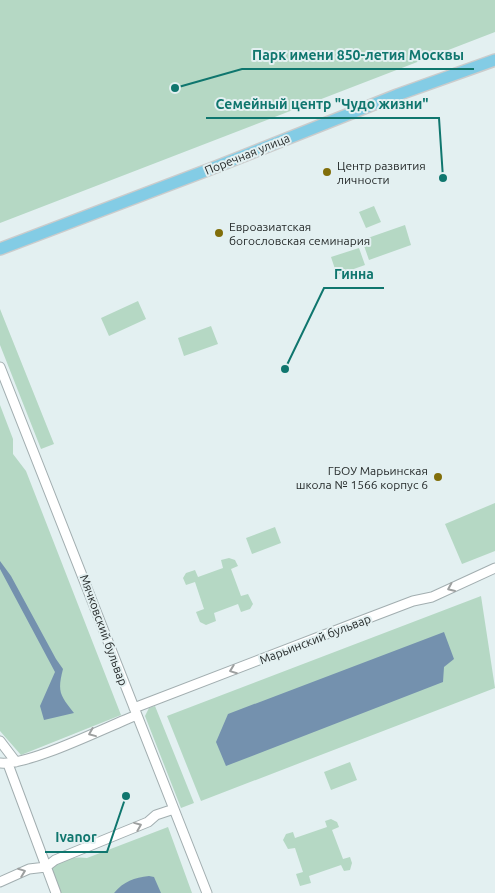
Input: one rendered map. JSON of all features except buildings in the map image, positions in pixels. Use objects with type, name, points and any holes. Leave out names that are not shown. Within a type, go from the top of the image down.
[{"type":"main road","name":"Поречная улица","points":[[0,249],[213,168],[379,102],[495,60]]},
{"type":"street","name":"Мячковский бульвар","points":[[0,367],[207,893]]},
{"type":"street","name":"Марьинский бульвар","points":[[8,763],[350,624],[413,601],[432,597],[495,568]]},
{"type":"street","points":[[0,741],[56,893]]},
{"type":"street","points":[[0,882],[29,870],[46,867],[55,860],[148,822],[156,815],[174,809]]},
{"type":"green space","points":[[0,0],[495,0],[495,32],[0,223]]},
{"type":"green space","points":[[374,206],[381,222],[366,228],[359,212]]},
{"type":"green space","points":[[405,225],[411,245],[369,260],[362,240]]},
{"type":"green space","points":[[359,248],[365,265],[337,275],[331,257]]},
{"type":"green space","points":[[138,301],[146,319],[109,336],[101,318]]},
{"type":"green space","points":[[0,309],[54,444],[41,449],[0,345]]},
{"type":"green space","points":[[211,326],[218,344],[184,356],[178,338]]},
{"type":"green space","points":[[0,405],[13,439],[13,454],[26,471],[121,715],[21,755],[0,731]]},
{"type":"green space","points":[[495,503],[495,551],[462,564],[445,524]]},
{"type":"green space","points":[[275,527],[281,543],[252,554],[246,538]]},
{"type":"green space","points":[[229,558],[235,560],[238,566],[231,569],[241,596],[248,594],[253,604],[250,609],[241,612],[238,604],[214,613],[216,621],[206,625],[200,622],[196,612],[204,609],[195,582],[186,585],[183,578],[186,573],[195,570],[198,577],[223,568],[221,560]]},
{"type":"green space","points":[[481,596],[495,688],[201,801],[167,716]]},
{"type":"green space","points":[[155,706],[194,803],[181,808],[145,716],[149,708]]},
{"type":"green space","points":[[350,762],[357,780],[331,790],[324,772]]},
{"type":"green space","points":[[331,819],[337,822],[339,827],[332,830],[343,859],[350,857],[352,863],[350,870],[344,871],[341,865],[309,876],[311,883],[300,886],[296,874],[303,872],[295,848],[288,849],[283,840],[286,834],[293,832],[295,838],[327,827],[325,821]]},
{"type":"green space","points":[[168,827],[192,893],[60,893],[51,869],[59,863],[77,857],[87,858]]},
{"type":"water","points":[[0,561],[11,576],[63,669],[60,683],[61,693],[74,713],[44,720],[40,706],[55,672],[0,569]]},
{"type":"water","points":[[444,632],[454,659],[444,667],[443,682],[226,766],[216,742],[228,714]]},
{"type":"water","points":[[149,876],[154,877],[161,893],[114,893],[130,881]]},
{"type":"place","name":"Парк имени 850-летия Москвы","points":[[175,88]]},
{"type":"place","name":"Центр развития личности","points":[[327,172]]},
{"type":"place","name":"Семейный центр \"Чудо жизни\"","points":[[443,178]]},
{"type":"place","name":"Евроазиатская богословская семинария","points":[[219,233]]},
{"type":"place","name":"Гинна","points":[[285,369]]},
{"type":"place","name":"ГБОУ Марьинская школа № 1566 корпус 6","points":[[438,477]]},
{"type":"place","name":"Ivanor","points":[[126,796]]}]
